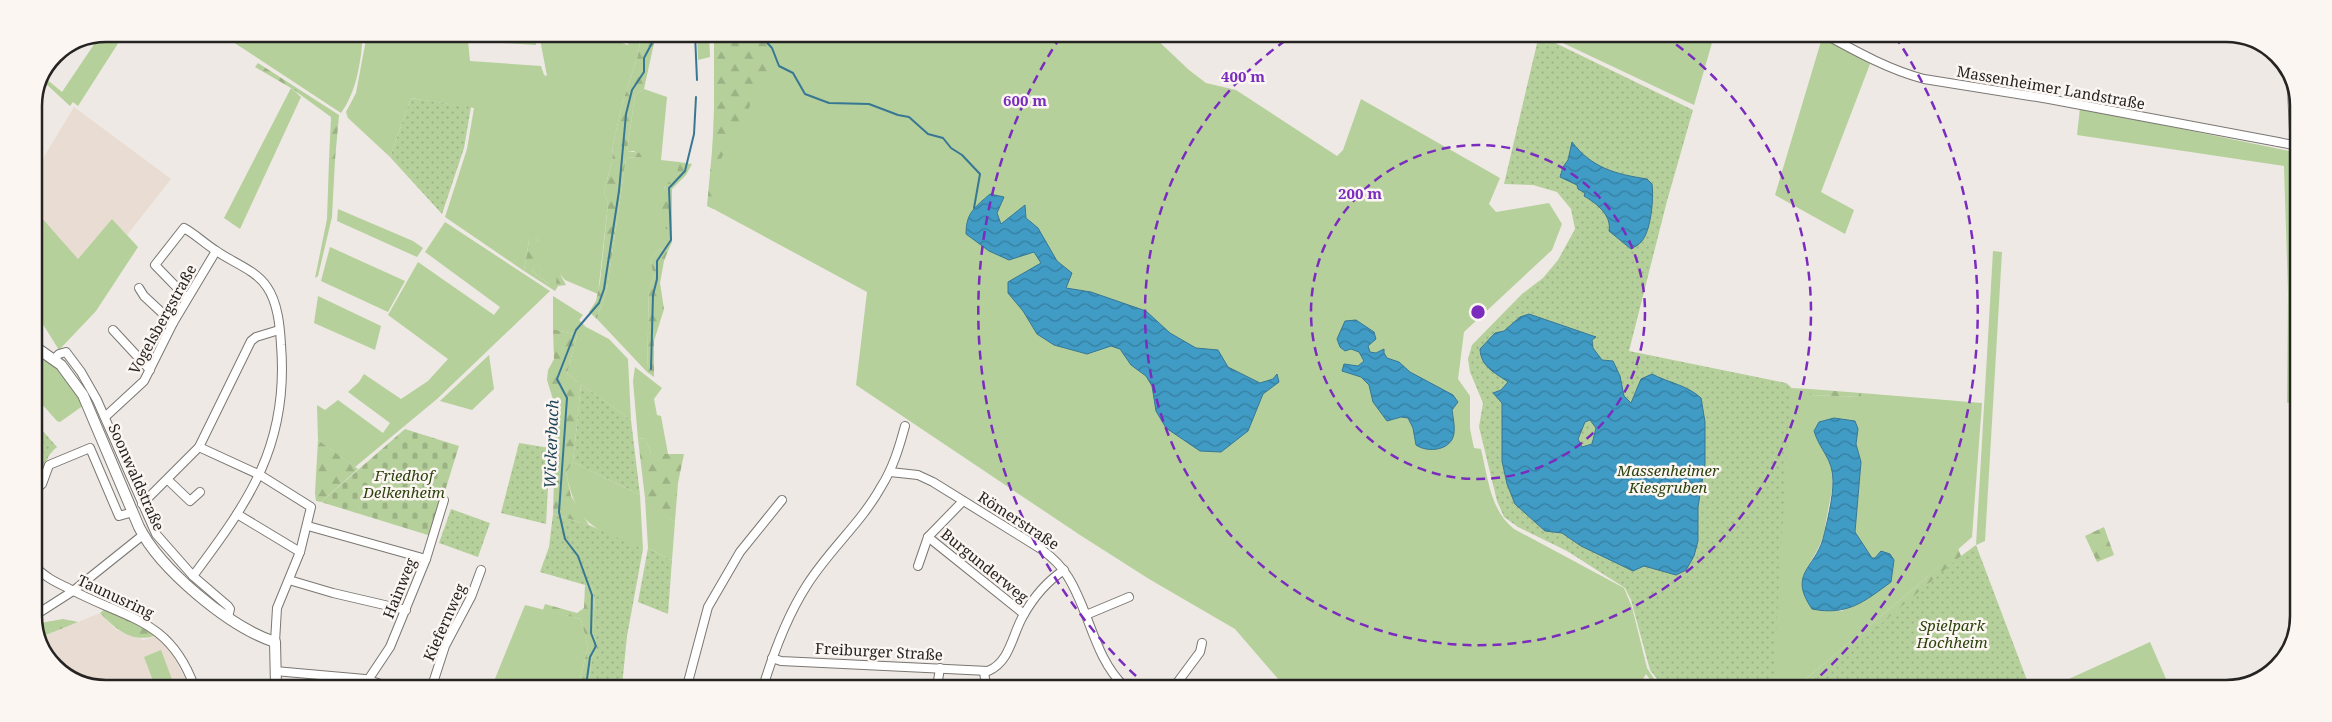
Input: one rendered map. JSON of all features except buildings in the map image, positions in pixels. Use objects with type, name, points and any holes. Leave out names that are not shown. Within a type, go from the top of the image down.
[{"type":"main road","name":"Soonwaldstraße","points":[[42,352],[69,374],[89,407],[143,535],[191,589],[228,617],[275,642]]},
{"type":"main road","points":[[275,642],[276,680]]},
{"type":"street","name":"Massenheimer Landstraße","points":[[1839,42],[1905,74],[1924,79],[2049,99],[2289,144]]},
{"type":"street","points":[[187,298],[155,266],[184,228],[216,251],[245,268],[266,286],[274,302],[284,376],[276,434],[260,475],[237,514],[193,576]]},
{"type":"street","name":"Vogelsbergstraße","points":[[105,417],[140,387],[173,323],[216,251]]},
{"type":"street","points":[[139,288],[144,296],[173,323]]},
{"type":"street","points":[[113,330],[150,370]]},
{"type":"street","points":[[142,504],[199,447],[251,340],[279,330]]},
{"type":"street","points":[[53,360],[62,352],[68,354],[90,386],[158,538],[193,576],[228,606],[230,609],[228,617]]},
{"type":"street","points":[[765,680],[772,658],[800,596],[816,572],[866,509],[890,472],[904,426]]},
{"type":"street","points":[[199,447],[260,475],[311,507],[308,526],[300,552],[277,608],[275,642]]},
{"type":"street","points":[[43,481],[47,466],[91,449],[118,514],[122,516],[133,512]]},
{"type":"street","name":"Römerstraße","points":[[890,472],[918,475],[1042,549],[1064,570],[1109,667],[1119,680]]},
{"type":"street","points":[[168,480],[190,502],[200,492]]},
{"type":"street","name":"Hainweg","points":[[368,680],[390,647],[406,610],[426,559],[444,500]]},
{"type":"street","points":[[689,680],[708,607],[740,552],[782,500]]},
{"type":"street","points":[[918,566],[928,537],[963,501]]},
{"type":"street","points":[[237,514],[300,552]]},
{"type":"street","points":[[308,526],[426,559]]},
{"type":"street","points":[[43,610],[73,591],[143,535]]},
{"type":"street","name":"Burgunderweg","points":[[928,537],[1024,614]]},
{"type":"street","name":"Kiefernweg","points":[[434,680],[445,646],[471,597],[481,570]]},
{"type":"street","points":[[985,680],[984,671],[996,666],[1008,651],[1024,614],[1035,596],[1051,579],[1064,570]]},
{"type":"street","name":"Taunusring","points":[[43,574],[73,591],[139,619],[154,628],[180,655],[191,680]]},
{"type":"street","points":[[289,580],[333,593],[406,610]]},
{"type":"street","points":[[1086,615],[1129,597]]},
{"type":"street","points":[[1179,680],[1200,652],[1202,643]]},
{"type":"street","name":"Freiburger Straße","points":[[772,658],[781,661],[984,671]]},
{"type":"street","points":[[938,680],[940,668]]},
{"type":"street","points":[[275,671],[368,680]]},
{"type":"shaded area","points":[[74,107],[171,179],[127,235],[112,219],[78,259],[42,218],[42,160]]},
{"type":"shaded area","points":[[100,613],[117,630],[144,640],[157,635],[168,646],[186,680],[106,680],[82,675],[58,658],[46,635]]},
{"type":"green space","points":[[119,42],[78,106],[73,102],[70,106],[46,84],[48,80],[62,92],[94,44]]},
{"type":"green space","points":[[233,42],[362,42],[354,85],[341,113]]},
{"type":"green space","points":[[366,42],[468,42],[470,61],[541,66],[544,75],[547,76],[541,42],[619,42],[628,45],[629,42],[640,42],[638,55],[623,101],[613,144],[612,162],[604,191],[608,204],[598,294],[565,280],[560,274],[556,285],[549,284],[532,271],[535,263],[541,266],[537,238],[538,231],[529,240],[524,271],[445,217],[467,149],[474,108],[411,98],[390,157],[348,118],[346,112],[356,93]]},
{"type":"green space","points":[[485,42],[536,42],[536,45]]},
{"type":"green space","points":[[640,42],[654,42],[644,89],[635,95],[627,151],[640,153],[642,157],[626,158],[607,289],[597,319],[589,312],[596,301],[600,282],[608,204],[604,191],[612,162],[613,144],[623,101],[638,55]]},
{"type":"green space","points":[[697,42],[709,42],[710,57],[698,60]]},
{"type":"green space","points":[[714,42],[1159,42],[1206,83],[1236,90],[1337,156],[1343,150],[1361,99],[1500,178],[1489,204],[1496,212],[1549,203],[1562,224],[1552,250],[1464,332],[1458,379],[1470,396],[1470,429],[1474,448],[1481,449],[1491,493],[1500,513],[1514,529],[1624,588],[1632,607],[1647,668],[1655,680],[1650,680],[1646,674],[1644,680],[1279,680],[1235,629],[1149,579],[1080,535],[856,385],[867,292],[710,207],[714,109]]},
{"type":"green space","points":[[714,42],[773,42],[770,50],[774,68],[772,78],[759,86],[750,96],[750,106],[718,164],[713,209],[707,206],[716,107]]},
{"type":"green space","name":"Massenheimer Kiesgruben","points":[[1537,42],[1553,42],[1693,110],[1667,201],[1629,351],[1786,383],[1791,387],[1773,680],[1658,680],[1650,670],[1631,600],[1625,588],[1567,551],[1518,527],[1504,517],[1497,501],[1479,427],[1483,403],[1470,372],[1468,359],[1472,345],[1522,294],[1543,278],[1558,260],[1575,229],[1571,209],[1557,192],[1533,185],[1504,184]]},
{"type":"green space","points":[[1561,42],[1712,42],[1694,105]]},
{"type":"green space","points":[[1821,42],[1829,42],[1870,64],[1821,192],[1854,210],[1845,234],[1775,195]]},
{"type":"green space","points":[[258,63],[339,115],[335,160],[329,160],[331,117],[291,88],[255,67]]},
{"type":"green space","points":[[291,88],[301,97],[240,229],[224,218]]},
{"type":"green space","points":[[644,89],[667,97],[661,160],[679,162],[678,174],[664,188],[663,228],[672,231],[672,242],[668,251],[660,249],[650,260],[654,278],[649,288],[647,372],[597,319],[607,289],[626,158],[641,157],[634,151],[627,151],[635,95]]},
{"type":"green space","points":[[411,98],[471,107],[464,148],[442,214],[390,157]]},
{"type":"green space","points":[[2080,108],[2289,151],[2290,403],[2287,403],[2288,293],[2284,166],[2077,135]]},
{"type":"green space","points":[[329,160],[335,160],[332,217],[318,276],[315,278],[327,219]]},
{"type":"green space","points":[[679,162],[692,164],[686,175],[672,189],[672,231],[663,228],[661,198],[664,189],[677,172]]},
{"type":"green space","points":[[338,209],[413,241],[423,248],[417,257],[337,221]]},
{"type":"green space","points":[[42,218],[78,259],[112,219],[138,247],[96,311],[59,350],[42,323]]},
{"type":"green space","points":[[445,222],[550,291],[437,399],[355,467],[318,440],[317,405],[325,410],[338,400],[383,433],[390,423],[348,392],[359,382],[364,374],[401,399],[428,381],[448,359],[388,315],[418,262],[494,315],[500,307],[425,252]]},
{"type":"green space","points":[[535,229],[539,231],[537,238],[542,266],[535,264],[532,271],[549,284],[556,284],[557,275],[560,274],[566,285],[558,286],[555,291],[524,271],[529,240]]},
{"type":"green space","points":[[330,247],[405,281],[388,312],[321,281]]},
{"type":"green space","points":[[660,249],[668,251],[660,283],[664,309],[654,341],[654,377],[647,372],[649,288],[654,278],[650,260]]},
{"type":"green space","points":[[1993,251],[2002,252],[1985,541],[1976,545]]},
{"type":"green space","points":[[318,296],[381,326],[375,350],[314,323]]},
{"type":"green space","points":[[553,296],[583,315],[579,320],[586,327],[609,339],[628,359],[631,420],[567,374],[577,335],[553,329]]},
{"type":"green space","points":[[553,329],[577,335],[567,374],[581,384],[573,462],[566,473],[571,496],[589,525],[553,514],[556,409],[547,380],[548,370],[554,359]]},
{"type":"green space","points":[[489,355],[494,389],[472,410],[440,401]]},
{"type":"green space","points":[[42,357],[63,375],[84,405],[60,422],[43,405]]},
{"type":"green space","points":[[635,367],[662,388],[654,399],[657,415],[661,416],[668,454],[651,454],[645,438],[638,439],[633,381]]},
{"type":"green space","points":[[1721,371],[1790,388],[1810,389],[1810,395],[1861,397],[1861,393],[1982,403],[1972,537],[1805,680],[1701,680]],"holes":[[[1858,429],[1856,444],[1861,462],[1855,532],[1872,558],[1894,560],[1891,582],[1874,594],[1842,611],[1812,609],[1806,599],[1802,582],[1823,536],[1833,477],[1829,461],[1818,442]]]},
{"type":"green space","points":[[581,384],[631,420],[640,495],[573,462]]},
{"type":"green space","points":[[1810,389],[1861,393],[1861,397],[1810,395]]},
{"type":"green space","name":"Friedhof Delkenheim","points":[[405,429],[459,446],[431,536],[321,502]]},
{"type":"green space","points":[[43,431],[57,447],[46,461],[43,471]]},
{"type":"green space","points":[[645,438],[651,454],[684,454],[678,483],[675,521],[666,518],[665,511],[655,502],[645,498],[638,439]]},
{"type":"green space","points":[[318,440],[358,469],[321,502],[316,501],[315,493]]},
{"type":"green space","points":[[519,443],[550,448],[546,524],[501,513]]},
{"type":"green space","points":[[573,462],[640,495],[643,549],[601,531],[583,516],[576,505],[566,473]]},
{"type":"green space","points":[[645,498],[655,501],[666,511],[667,518],[675,521],[672,560],[648,548]]},
{"type":"green space","points":[[451,509],[490,523],[478,557],[439,543]]},
{"type":"green space","points":[[553,514],[589,525],[643,549],[627,636],[623,680],[589,680],[592,658],[597,646],[593,632],[595,595],[592,587],[540,572],[549,547]]},
{"type":"green space","points":[[2104,527],[2114,555],[2097,562],[2085,536]]},
{"type":"green space","name":"Spielpark Hochheim","points":[[1976,545],[2027,680],[1814,680]]},
{"type":"green space","points":[[648,548],[672,560],[668,614],[638,602]]},
{"type":"green space","points":[[1958,548],[1961,556],[1961,573],[1861,680],[1805,680],[1925,579]]},
{"type":"green space","points":[[585,585],[592,587],[595,595],[593,632],[597,646],[592,658],[589,680],[580,680],[588,647],[581,619],[543,610],[545,604],[577,613],[584,608]]},
{"type":"green space","points":[[525,605],[581,619],[588,647],[580,680],[494,680]]},
{"type":"green space","points":[[106,608],[139,623],[157,635],[140,638],[125,634],[100,613]]},
{"type":"green space","points":[[63,619],[78,622],[46,635],[43,622]]},
{"type":"green space","points":[[2150,642],[2167,680],[2067,680]]},
{"type":"green space","points":[[161,650],[172,680],[153,680],[144,657]]},
{"type":"water","points":[[1572,142],[1596,164],[1614,172],[1647,179],[1652,184],[1653,198],[1647,231],[1640,243],[1631,249],[1609,231],[1608,220],[1602,210],[1584,196],[1585,193],[1578,189],[1577,185],[1560,177],[1563,167],[1568,160]]},
{"type":"water","points":[[990,194],[1004,197],[997,213],[1001,224],[1025,205],[1026,218],[1038,228],[1057,261],[1072,273],[1066,288],[1091,292],[1146,311],[1170,333],[1196,348],[1218,350],[1228,367],[1260,383],[1273,379],[1277,374],[1279,382],[1263,394],[1248,431],[1221,452],[1200,451],[1166,428],[1156,411],[1152,386],[1146,376],[1131,365],[1120,349],[1111,346],[1087,354],[1054,345],[1037,334],[1023,311],[1008,293],[1008,282],[1041,263],[1034,252],[1009,260],[989,251],[966,234],[966,227],[972,211]]},
{"type":"water","points":[[1529,314],[1596,337],[1592,340],[1593,348],[1602,360],[1613,361],[1620,376],[1624,396],[1631,403],[1641,379],[1652,374],[1684,387],[1701,398],[1705,422],[1705,464],[1698,507],[1698,541],[1694,556],[1686,570],[1676,575],[1644,566],[1633,571],[1581,546],[1562,533],[1545,531],[1515,504],[1507,484],[1502,461],[1502,403],[1493,393],[1501,390],[1508,382],[1486,365],[1480,349],[1495,333],[1504,331],[1520,317]],"holes":[[[1590,420],[1596,428],[1592,444],[1582,447],[1578,439],[1585,422]]]},
{"type":"water","points":[[1356,320],[1374,332],[1376,339],[1368,346],[1370,352],[1376,353],[1384,349],[1387,358],[1399,362],[1410,372],[1453,395],[1458,402],[1452,410],[1454,433],[1449,444],[1438,449],[1426,449],[1416,445],[1413,428],[1408,418],[1401,417],[1387,421],[1373,402],[1369,385],[1361,377],[1342,371],[1344,364],[1358,366],[1364,361],[1359,352],[1351,349],[1345,351],[1340,347],[1337,339],[1345,321]]},
{"type":"water","points":[[1834,418],[1855,421],[1858,429],[1856,444],[1861,462],[1855,532],[1872,558],[1875,558],[1881,551],[1890,554],[1894,560],[1891,582],[1855,606],[1835,611],[1824,611],[1812,609],[1802,588],[1805,572],[1823,539],[1833,488],[1829,460],[1814,431],[1819,422]]},
{"type":"waterway","name":"Wickerbach","points":[[587,680],[590,657],[596,646],[591,633],[592,595],[578,556],[565,539],[559,512],[567,398],[557,379],[576,330],[599,303],[604,289],[619,191],[626,114],[632,90],[644,72],[644,58],[652,42]]},
{"type":"waterway","points":[[695,42],[697,80]]},
{"type":"waterway","points":[[766,42],[772,48],[779,66],[793,73],[805,94],[829,103],[869,104],[909,117],[928,134],[943,138],[951,148],[962,155],[980,174],[974,208]]},
{"type":"waterway","points":[[651,369],[653,295],[657,279],[657,261],[671,240],[669,188],[685,171],[694,134],[696,97]]}]
